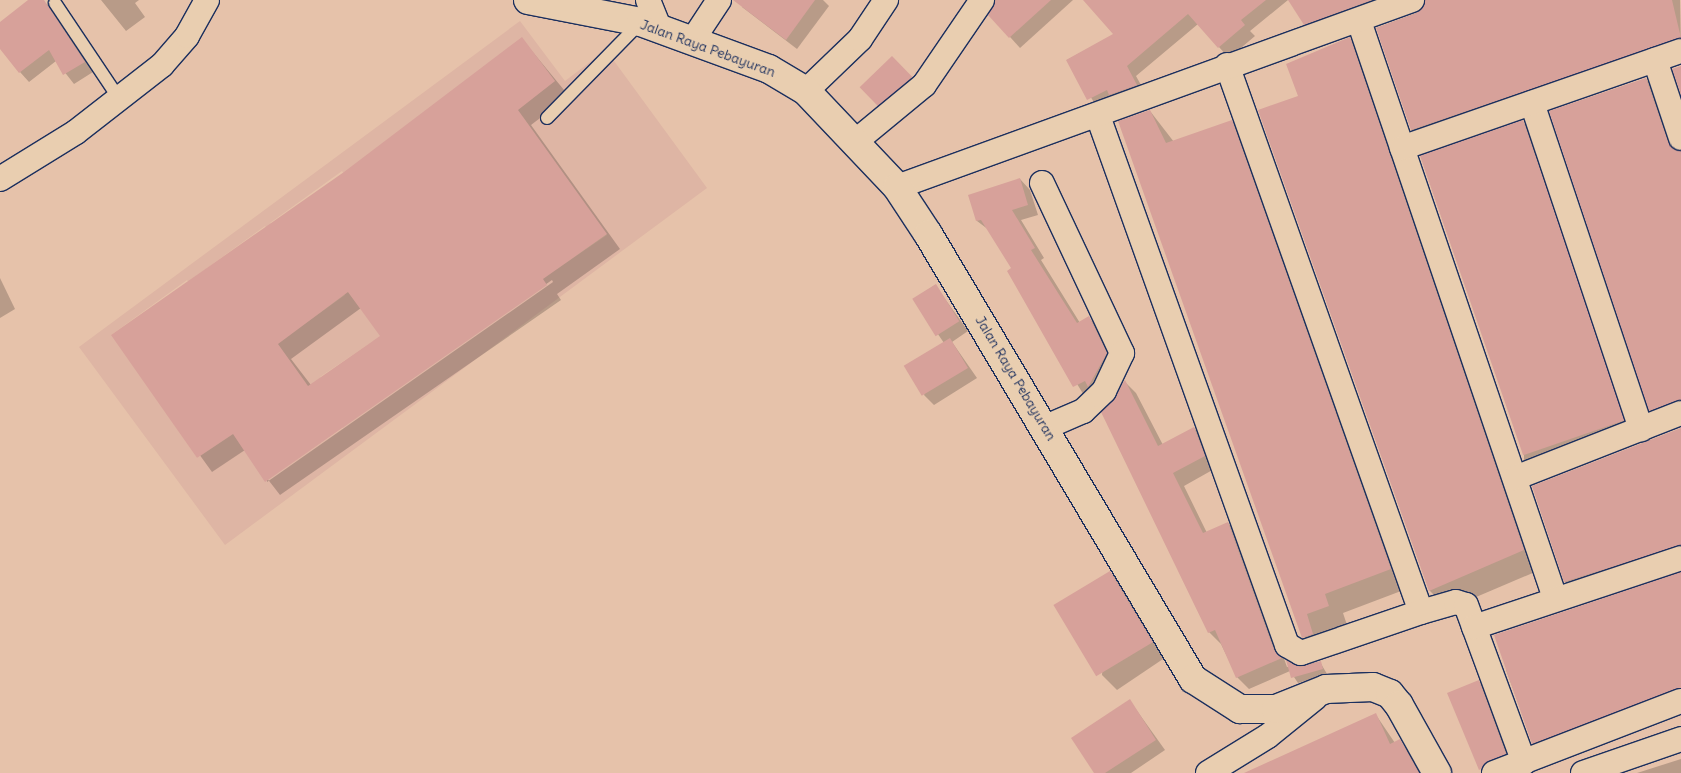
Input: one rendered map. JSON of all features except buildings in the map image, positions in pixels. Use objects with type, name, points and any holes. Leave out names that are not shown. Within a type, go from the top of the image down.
[{"type":"main road","name":"Jalan Raya Pebayuran","points":[[528,0],[650,18],[692,41],[769,69],[806,91],[856,141],[897,187],[1046,427],[1193,679],[1240,709],[1276,709],[1326,689],[1373,687],[1390,694],[1414,726],[1437,773]]},
{"type":"street","points":[[0,179],[120,100],[187,36],[207,0]]},
{"type":"street","points":[[692,41],[719,0]]},
{"type":"street","points":[[806,91],[860,39],[886,0]]},
{"type":"street","points":[[856,141],[924,85],[982,0]]},
{"type":"street","points":[[897,187],[1098,116],[1227,65],[1359,21],[1412,0]]},
{"type":"street","points":[[1359,21],[1555,598]]},
{"type":"street","points":[[1402,148],[1681,51]]},
{"type":"street","points":[[1655,60],[1681,138]]},
{"type":"street","points":[[1227,65],[1421,612]]},
{"type":"street","points":[[1532,103],[1641,429]]},
{"type":"street","points":[[1098,116],[1287,645],[1301,653],[1421,612],[1456,602],[1466,605],[1524,764]]},
{"type":"street","points":[[1042,183],[1122,353],[1104,391],[1083,411],[1046,427]]},
{"type":"street","points":[[1514,478],[1681,414]]},
{"type":"street","points":[[1474,627],[1555,598],[1681,558]]},
{"type":"street","points":[[1208,773],[1268,736],[1326,689]]},
{"type":"street","points":[[1494,773],[1524,764],[1679,706]]},
{"type":"street","points":[[1583,773],[1681,739]]},
{"type":"lane","points":[[55,3],[120,100]]},
{"type":"lane","points":[[547,118],[650,18]]},
{"type":"shaded area","points":[[520,21],[565,81],[606,50],[707,188],[225,545],[79,347]],"holes":[[[522,38],[555,81],[487,133]],[[523,117],[607,235],[557,269],[474,152]],[[342,171],[373,213],[302,265],[270,223]],[[265,226],[297,269],[196,276]],[[317,258],[345,295],[303,325],[276,288]],[[326,263],[398,299],[369,320]],[[187,280],[217,321],[111,335]],[[253,310],[306,383],[268,410]],[[373,341],[349,420],[320,377]],[[147,385],[239,430],[197,458]],[[314,387],[343,428],[265,481]]]}]
